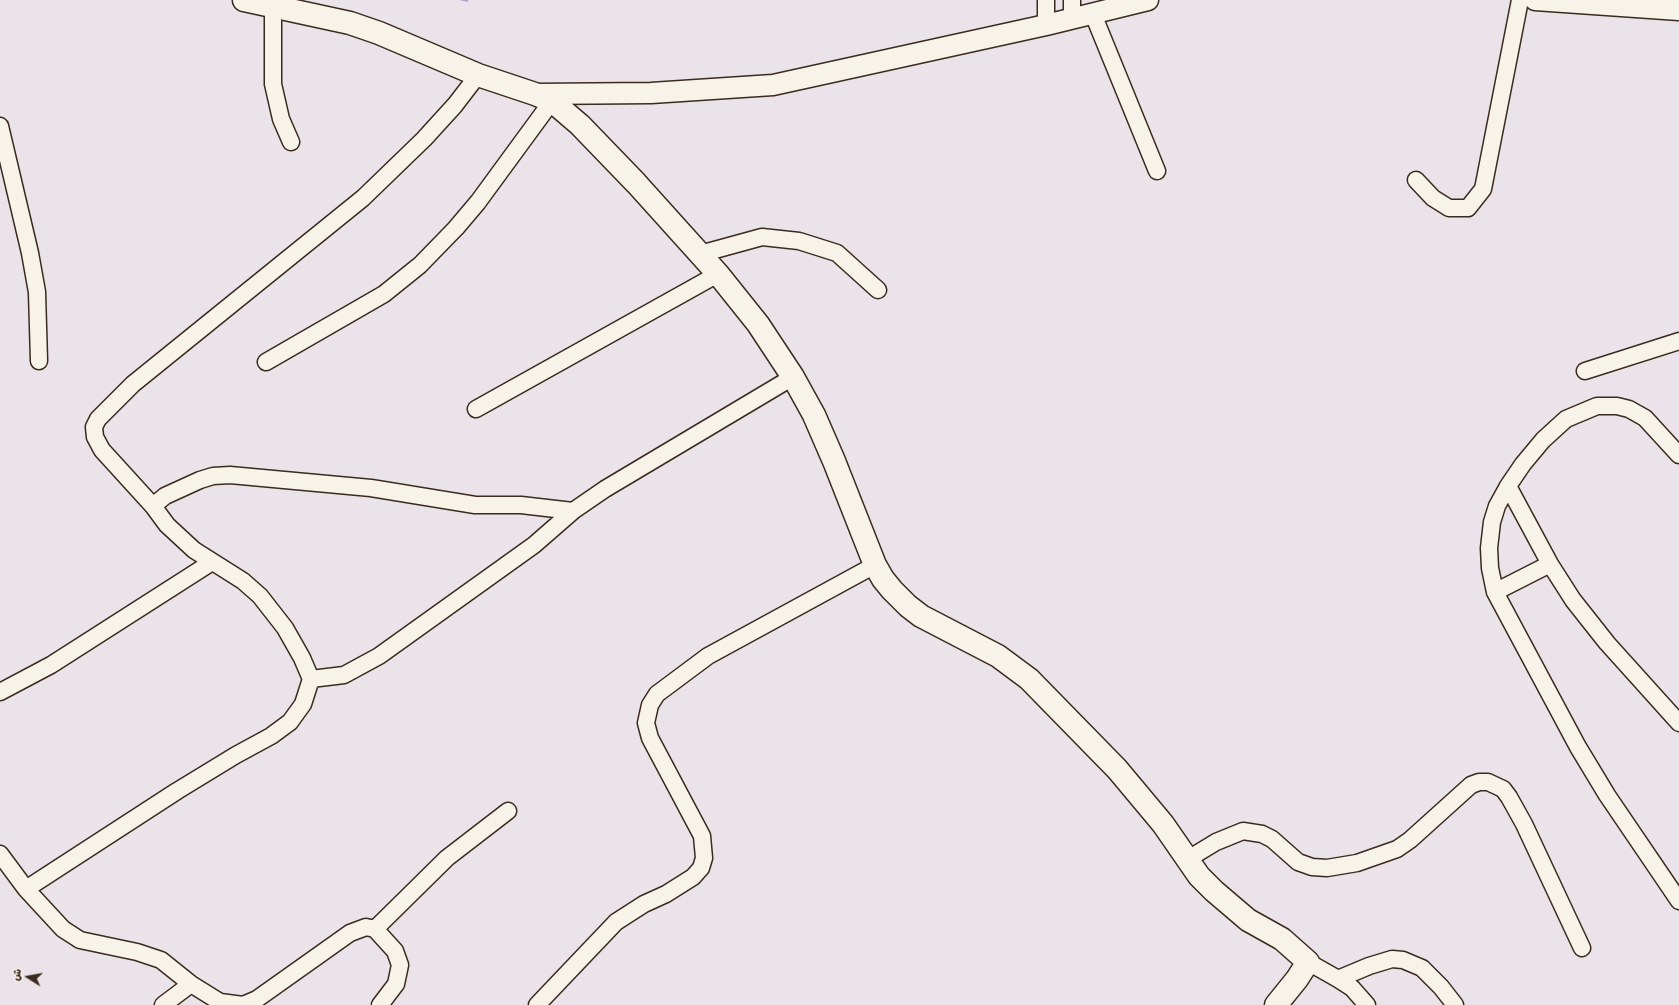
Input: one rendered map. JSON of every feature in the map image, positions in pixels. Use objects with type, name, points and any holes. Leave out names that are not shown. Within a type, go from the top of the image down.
[{"type":"main road","points":[[244,0],[273,6],[303,6],[379,33],[478,75],[544,98],[580,125],[700,254],[752,315],[793,377],[814,415],[832,454],[875,565],[883,579],[892,590],[908,606],[921,616],[998,656],[1029,679],[1117,769],[1163,824],[1198,876],[1248,920],[1282,939],[1308,962],[1297,979],[1276,1005]]},
{"type":"street","points":[[1046,0],[1046,25]]},
{"type":"street","points":[[266,362],[384,294],[420,265],[456,228],[478,202],[544,98],[773,85],[1046,25],[1072,9],[1093,14],[1148,0]]},
{"type":"street","points":[[1416,180],[1433,198],[1449,208],[1468,208],[1483,189],[1520,0]]},
{"type":"street","points":[[1535,0],[1679,10]]},
{"type":"street","points":[[273,6],[273,84],[281,118],[291,142]]},
{"type":"street","points":[[1093,14],[1157,171]]},
{"type":"street","points":[[26,889],[177,792],[271,736],[290,722],[303,704],[311,679],[302,658],[285,628],[260,596],[244,581],[194,550],[167,525],[153,506],[128,480],[97,443],[94,427],[98,419],[133,384],[362,198],[424,139],[455,106],[478,75]]},
{"type":"street","points":[[0,126],[29,246],[37,292],[39,361]]},
{"type":"street","points":[[700,254],[762,237],[799,241],[837,253],[878,290]]},
{"type":"street","points":[[476,409],[718,274]]},
{"type":"street","points":[[1585,370],[1679,341]]},
{"type":"street","points":[[311,679],[344,675],[379,656],[534,545],[573,511],[618,481],[793,377]]},
{"type":"street","points":[[1679,455],[1645,418],[1630,409],[1617,406],[1597,406],[1566,419],[1543,440],[1523,464],[1508,486],[1497,506],[1490,532],[1490,568],[1495,592],[1578,747],[1607,795],[1679,900]]},
{"type":"street","points":[[153,506],[165,496],[200,480],[213,476],[230,475],[371,488],[475,505],[521,505],[573,511]]},
{"type":"street","points":[[1508,486],[1550,564],[1574,600],[1607,643],[1679,723]]},
{"type":"street","points":[[0,692],[51,665],[212,562]]},
{"type":"street","points":[[1495,592],[1550,564]]},
{"type":"street","points":[[537,1005],[616,922],[644,904],[666,894],[693,877],[701,868],[704,858],[702,836],[650,738],[646,723],[650,705],[657,694],[708,656],[875,565]]},
{"type":"street","points":[[1188,859],[1216,842],[1243,831],[1262,834],[1272,839],[1298,862],[1312,866],[1327,868],[1357,863],[1397,848],[1410,840],[1472,785],[1488,782],[1500,787],[1509,796],[1524,824],[1582,948]]},
{"type":"street","points":[[375,929],[447,858],[508,811]]},
{"type":"street","points":[[0,854],[26,889],[62,929],[80,940],[137,952],[161,960],[191,984],[220,1002],[243,1004],[258,999],[350,933],[366,927],[375,929],[395,951],[400,965],[396,984],[380,1005]]},
{"type":"street","points":[[1338,979],[1384,961],[1392,959],[1403,960],[1422,968],[1441,987],[1455,1005]]},
{"type":"street","points":[[1308,962],[1352,988],[1367,1005]]},
{"type":"street","points":[[163,1005],[191,984]]}]
